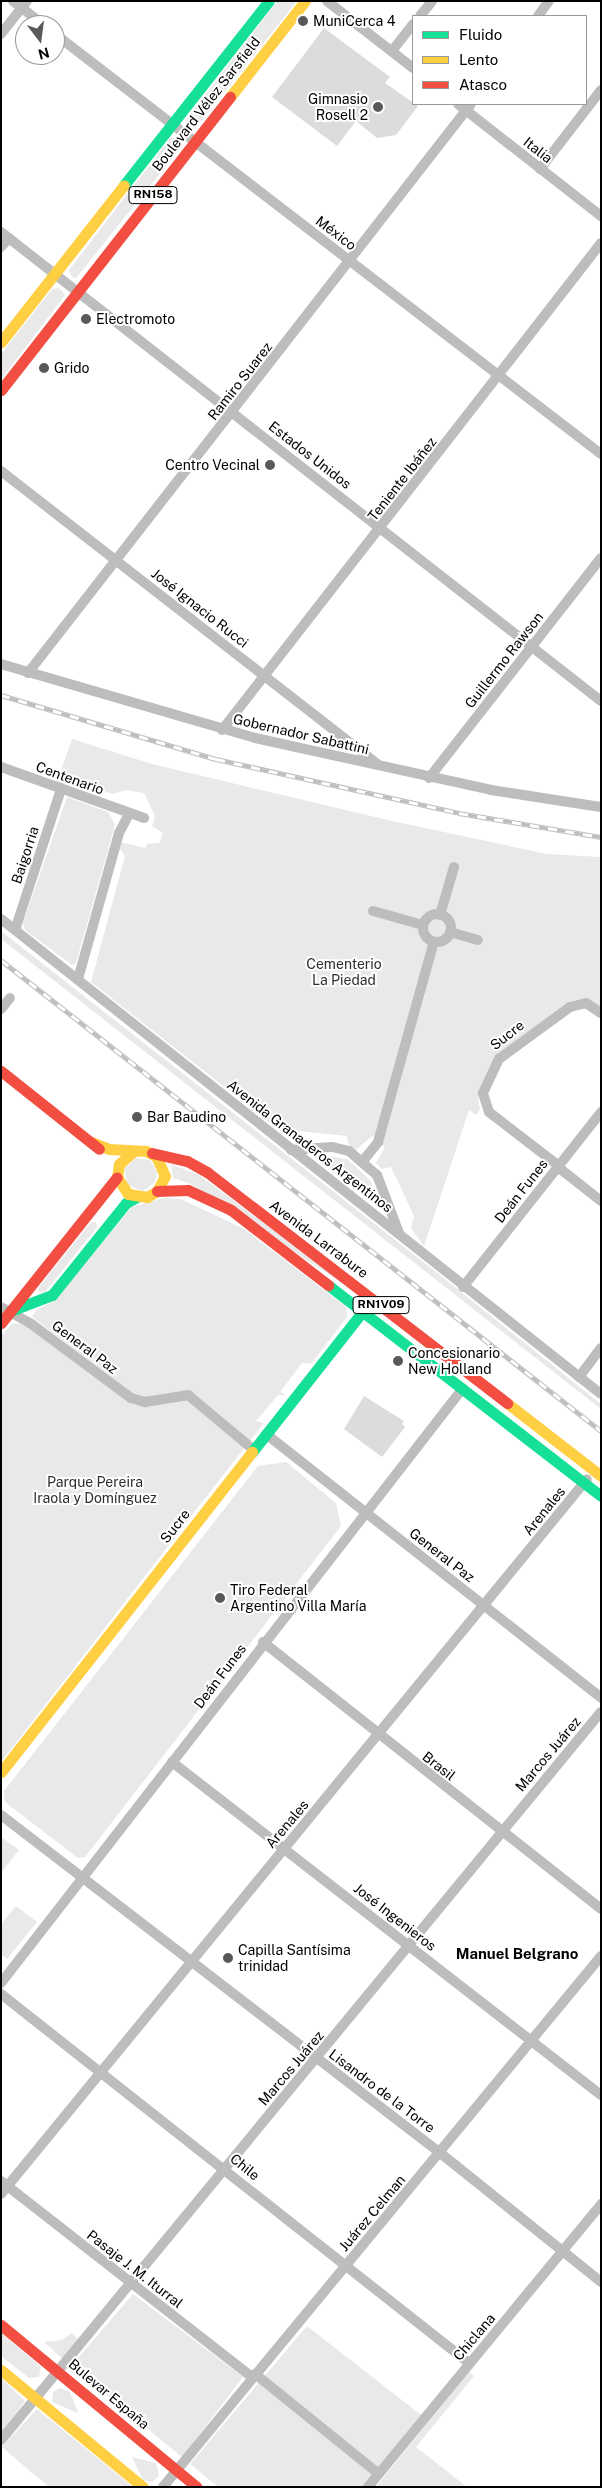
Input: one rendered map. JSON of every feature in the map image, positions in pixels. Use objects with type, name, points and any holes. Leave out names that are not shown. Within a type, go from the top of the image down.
[{"type":"main road","name":"Boulevard Vélez Sarsfield","points":[[1,342],[270,1]]},
{"type":"main road","name":"Boulevard Vélez Sarsfield","points":[[1,390],[305,1]]},
{"type":"main road","name":"RN1V09","points":[[1,1071],[92,1142],[109,1159],[122,1190],[137,1198],[157,1191],[188,1190],[231,1210],[363,1310],[601,1496]]},
{"type":"main road","name":"RN1V09","points":[[92,1142],[152,1153]]},
{"type":"main road","points":[[1,1323],[6,1309],[117,1177],[119,1164],[134,1151]]},
{"type":"main road","points":[[152,1153],[164,1170],[157,1191]]},
{"type":"main road","name":"Avenida Larrabure","points":[[152,1153],[187,1161],[207,1172],[597,1474]]},
{"type":"main road","points":[[6,1309],[52,1295],[126,1203],[137,1198]]},
{"type":"main road","name":"Sucre","points":[[1,1772],[372,1299]]},
{"type":"main road","name":"Bulevar España","points":[[1,2325],[197,2487]]},
{"type":"main road","points":[[1,2370],[143,2487]]},
{"type":"street","points":[[13,1],[25,5],[34,15]]},
{"type":"street","points":[[327,1],[412,67]]},
{"type":"street","points":[[421,15],[432,1]]},
{"type":"street","points":[[539,15],[550,1]]},
{"type":"street","points":[[1,34],[25,5]]},
{"type":"street","points":[[392,50],[412,25]]},
{"type":"street","name":"México","points":[[65,42],[601,454]]},
{"type":"street","points":[[540,169],[601,90]]},
{"type":"street","name":"Italia","points":[[465,106],[540,169],[601,216]]},
{"type":"street","name":"Ramiro Suarez","points":[[28,673],[118,561],[350,261],[465,106]]},
{"type":"street","points":[[1,247],[5,235]]},
{"type":"street","name":"Estados Unidos","points":[[5,235],[601,701]]},
{"type":"street","name":"Teniente Ibáñez","points":[[222,730],[382,528],[601,243]]},
{"type":"street","name":"José Ignacio Rucci","points":[[1,471],[381,767]]},
{"type":"street","name":"Guillermo Rawson","points":[[429,778],[601,558]]},
{"type":"street","name":"Gobernador Sabattini","points":[[1,664],[222,730],[429,778],[601,807]]},
{"type":"street","name":"Centenario","points":[[1,767],[144,818]]},
{"type":"street","name":"Baigorria","points":[[15,930],[61,789]]},
{"type":"street","points":[[78,979],[119,833],[129,814]]},
{"type":"street","points":[[440,915],[454,867]]},
{"type":"street","points":[[373,912],[423,925]]},
{"type":"street","points":[[440,915],[448,920],[450,932],[442,941],[434,942],[425,936],[423,925],[428,918],[440,915]]},
{"type":"street","name":"Avenida Granaderos Argentinos","points":[[1,919],[291,1150],[400,1234],[463,1287],[601,1394]]},
{"type":"street","points":[[450,932],[478,940]]},
{"type":"street","points":[[362,1162],[378,1142],[434,942]]},
{"type":"street","points":[[1,1009],[10,998]]},
{"type":"street","name":"Sucre","points":[[558,1167],[486,1109],[483,1093],[496,1063],[578,1004],[591,1004],[601,1012]]},
{"type":"street","name":"Deán Funes","points":[[463,1287],[601,1112]]},
{"type":"street","points":[[291,1150],[342,1148],[362,1162],[381,1182],[400,1234]]},
{"type":"street","points":[[558,1167],[601,1200]]},
{"type":"street","name":"General Paz","points":[[6,1309],[131,1398],[144,1402],[188,1395],[254,1450]]},
{"type":"street","points":[[579,1377],[601,1348]]},
{"type":"street","name":"Deán Funes","points":[[1,1983],[364,1511],[463,1388]]},
{"type":"street","name":"General Paz","points":[[266,1434],[601,1698]]},
{"type":"street","name":"Arenales","points":[[3,2187],[104,2073],[192,1962],[584,1483],[597,1474]]},
{"type":"street","name":"Brasil","points":[[263,1642],[378,1736],[601,1909]]},
{"type":"street","name":"Marcos Juárez","points":[[1,2440],[601,1712]]},
{"type":"street","name":"José Ingenieros","points":[[172,1762],[601,2095]]},
{"type":"street","name":"Lisandro de la Torre","points":[[1,1815],[439,2152],[601,2282]]},
{"type":"street","name":"Juárez Celman","points":[[163,2487],[601,1956]]},
{"type":"street","name":"Chile","points":[[1,1994],[104,2073],[469,2363]]},
{"type":"street","name":"Pasaje J. M. Iturral","points":[[3,2187],[254,2376],[379,2474]]},
{"type":"street","name":"Chiclana","points":[[368,2487],[601,2204]]},
{"type":"green space","points":[[277,1],[297,1],[195,129],[190,129],[185,121]]},
{"type":"green space","points":[[170,138],[179,138],[183,145],[76,278],[72,277],[69,270]]},
{"type":"green space","points":[[59,288],[65,295],[1,380],[1,354],[52,289]]},
{"type":"green space","name":"Cementerio La Piedad","points":[[72,739],[152,764],[392,821],[547,854],[601,857],[601,1007],[587,999],[574,1000],[495,1058],[478,1097],[480,1109],[476,1115],[469,1110],[424,1246],[411,1228],[414,1216],[391,1167],[382,1169],[376,1163],[385,1147],[372,1136],[356,1150],[348,1144],[347,1136],[299,1131],[298,1139],[288,1137],[91,982],[125,856],[120,849],[122,842],[145,848],[147,844],[159,843],[163,833],[152,826],[155,816],[144,793],[126,790],[112,794],[67,777],[64,785],[57,782]]},
{"type":"green space","points":[[67,797],[108,812],[115,825],[76,963],[72,965],[25,930],[23,923]]},
{"type":"green space","points":[[1,931],[431,1268],[601,1404],[601,1409],[1,939]]},
{"type":"green space","points":[[318,1155],[347,1159],[370,1180],[384,1211],[316,1158]]},
{"type":"green space","points":[[136,1158],[150,1160],[157,1172],[155,1182],[143,1191],[128,1185],[124,1169]]},
{"type":"green space","points":[[171,1164],[199,1175],[357,1293],[191,1184],[173,1178]]},
{"type":"green space","name":"Parque Pereira Iraola y Domínguez","points":[[164,1198],[181,1199],[244,1229],[346,1307],[347,1317],[311,1364],[302,1363],[280,1392],[286,1395],[278,1395],[256,1421],[264,1423],[250,1441],[187,1391],[178,1391],[171,1399],[183,1397],[244,1448],[1,1762],[1,1336],[12,1324],[22,1323],[136,1405],[171,1393],[139,1398],[32,1317],[35,1311],[55,1300],[132,1207]]},
{"type":"green space","points":[[91,1222],[96,1222],[97,1227],[45,1292],[40,1293],[38,1288]]},
{"type":"green space","name":"Tiro Federal Argentino Villa María","points":[[286,1462],[336,1503],[341,1526],[85,1857],[78,1858],[5,1802],[4,1791],[258,1466]]},
{"type":"green space","points":[[1,1837],[19,1850],[1,1873]]},
{"type":"green space","points":[[16,1906],[37,1922],[7,1959],[1,1954],[1,1924]]},
{"type":"green space","points":[[133,2294],[243,2377],[182,2457],[71,2366]]},
{"type":"green space","points":[[307,2326],[421,2415],[362,2487],[218,2487],[190,2464]]},
{"type":"green space","points":[[1,2333],[41,2367],[39,2377],[29,2378],[1,2356]]},
{"type":"green space","points":[[72,2333],[78,2339],[62,2358],[44,2342],[62,2340]]},
{"type":"green space","points":[[469,2372],[474,2376],[416,2447],[467,2487],[376,2487]]},
{"type":"green space","points":[[1,2378],[25,2401],[3,2430],[1,2429]]},
{"type":"green space","points":[[60,2388],[70,2392],[78,2413],[52,2402],[53,2392]]},
{"type":"green space","points":[[37,2409],[133,2487],[49,2487],[2,2447]]},
{"type":"green space","points":[[132,2457],[156,2463],[159,2476],[152,2482],[143,2480]]},
{"type":"building","points":[[324,28],[390,77],[385,83],[412,102],[412,105],[418,106],[396,135],[377,138],[356,121],[337,146],[272,97]]},
{"type":"building","points":[[364,1396],[404,1421],[402,1424],[405,1427],[382,1457],[344,1429]]},
{"type":"railway","points":[[1,695],[216,759],[459,813],[601,837]]},
{"type":"railway","points":[[1,960],[601,1431]]},
{"type":"traffic: fast","points":[[124,185],[269,1]]},
{"type":"traffic: fast","points":[[10,1311],[52,1295],[126,1203],[137,1197]]},
{"type":"traffic: fast","points":[[328,1285],[601,1496]]},
{"type":"traffic: fast","points":[[252,1452],[370,1302]]},
{"type":"traffic: slow","points":[[230,97],[305,1]]},
{"type":"traffic: slow","points":[[1,342],[124,185]]},
{"type":"traffic: slow","points":[[91,1142],[109,1149],[146,1151],[156,1156],[165,1176],[157,1191],[147,1197],[128,1194],[117,1177],[119,1164],[134,1151]]},
{"type":"traffic: slow","points":[[507,1403],[601,1476]]},
{"type":"traffic: slow","points":[[1,1772],[252,1452]]},
{"type":"traffic: slow","points":[[1,2370],[143,2487]]},
{"type":"traffic: jam","points":[[1,390],[230,97]]},
{"type":"traffic: jam","points":[[1,1071],[99,1149]]},
{"type":"traffic: jam","points":[[152,1153],[187,1161],[207,1172],[507,1403]]},
{"type":"traffic: jam","points":[[1,1323],[117,1177]]},
{"type":"traffic: jam","points":[[157,1191],[188,1190],[231,1210],[328,1285]]},
{"type":"traffic: jam","points":[[1,2325],[197,2487]]},
{"type":"place","name":"MuniCerca 4","points":[[303,21]]},
{"type":"place","name":"Gimnasio Rosell 2","points":[[378,107]]},
{"type":"place","name":"Electromoto","points":[[86,319]]},
{"type":"place","name":"Grido","points":[[44,368]]},
{"type":"place","name":"Centro Vecinal","points":[[270,465]]},
{"type":"place","name":"Bar Baudino","points":[[137,1117]]},
{"type":"place","name":"Concesionario New Holland","points":[[398,1361]]},
{"type":"place","name":"Tiro Federal Argentino Villa María","points":[[220,1598]]},
{"type":"place","name":"Capilla Santísima trinidad","points":[[228,1958]]},
{"type":"district","name":"Manuel Belgrano","points":[[517,1954]]}]
